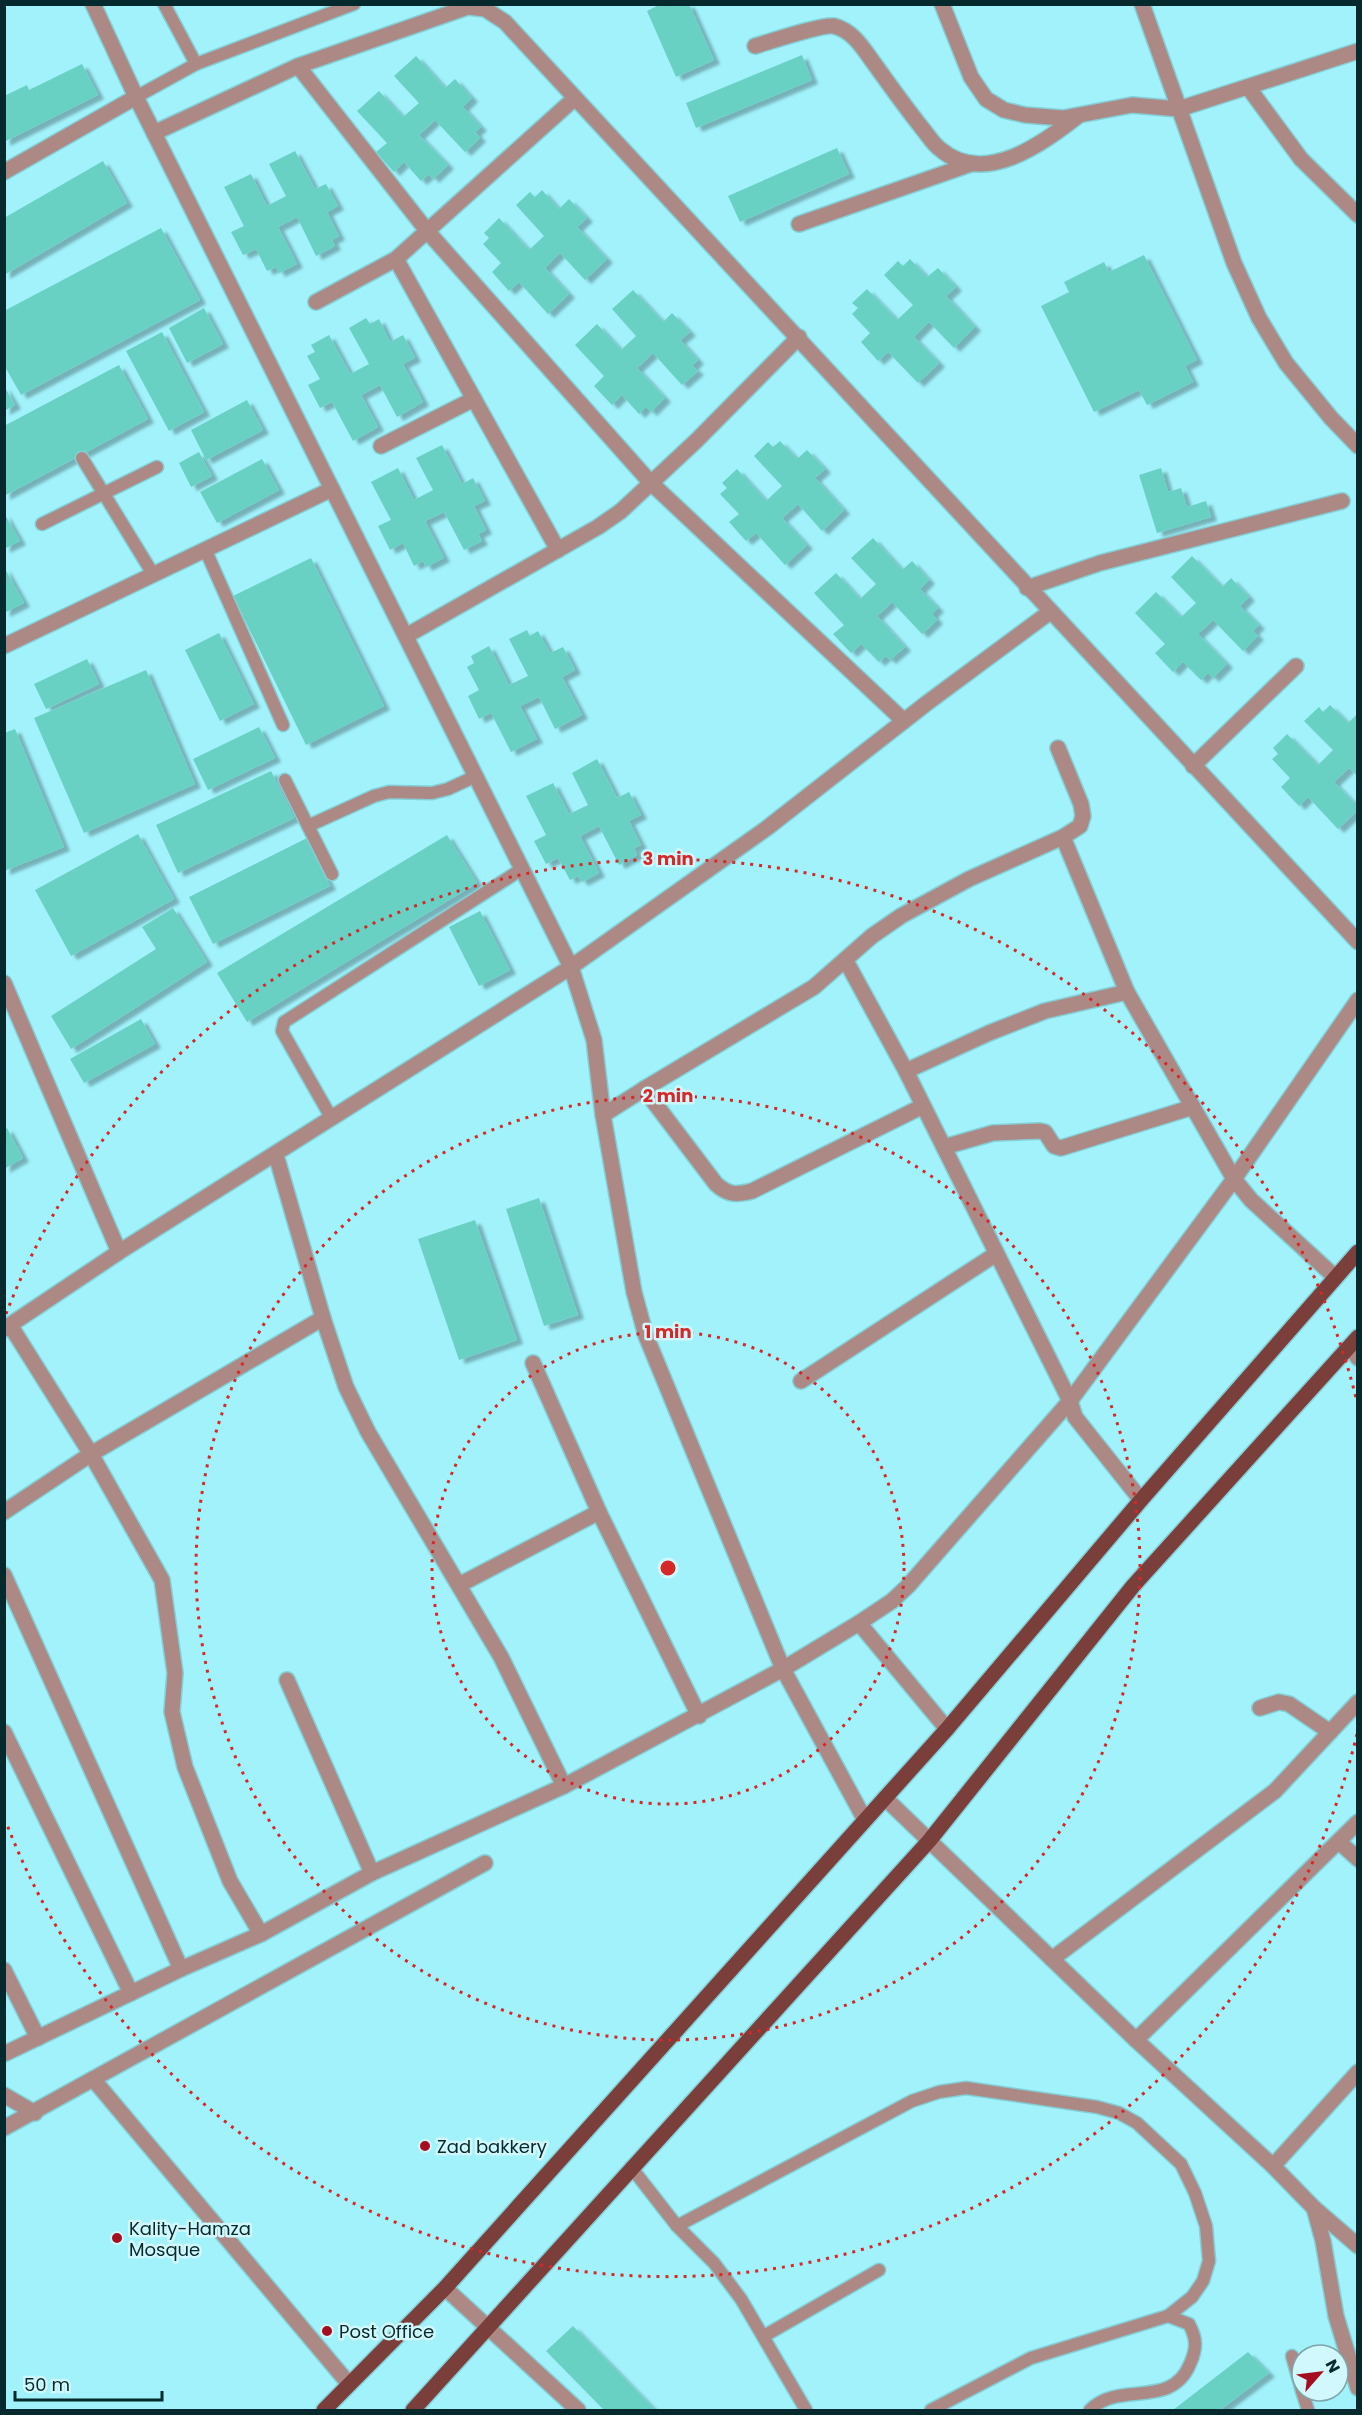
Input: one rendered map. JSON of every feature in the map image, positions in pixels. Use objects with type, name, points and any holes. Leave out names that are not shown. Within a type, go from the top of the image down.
[{"type":"main road","points":[[324,2410],[444,2288],[947,1729],[1141,1500],[1358,1252]]},
{"type":"main road","points":[[413,2410],[490,2328],[631,2168],[929,1841],[1133,1586],[1355,1347]]},
{"type":"street","points":[[93,4],[136,97],[571,967],[594,1040],[603,1115],[638,1313],[783,1670],[865,1820]]},
{"type":"street","points":[[942,4],[971,76],[986,99],[1004,110],[1025,115],[1063,118],[1132,105],[1179,109],[1358,51]]},
{"type":"street","points":[[1142,4],[1234,263],[1259,318],[1286,363],[1331,418],[1358,446]]},
{"type":"street","points":[[154,133],[298,66],[468,7],[485,9],[505,22],[799,337],[1192,766],[1358,942]]},
{"type":"street","points":[[755,46],[830,25],[844,29],[866,52],[904,106],[939,149],[954,159],[971,164]]},
{"type":"street","points":[[298,66],[428,232],[650,482],[904,721]]},
{"type":"street","points":[[1248,87],[1301,159],[1358,214]]},
{"type":"street","points":[[4,172],[136,97]]},
{"type":"street","points":[[316,302],[396,259],[575,98]]},
{"type":"street","points":[[799,224],[971,164],[1016,158],[1047,140],[1082,114]]},
{"type":"street","points":[[396,259],[558,550]]},
{"type":"street","points":[[405,636],[614,516],[696,441],[799,337]]},
{"type":"street","points":[[381,446],[474,399]]},
{"type":"street","points":[[4,646],[332,489]]},
{"type":"street","points":[[1027,588],[1100,562],[1342,501]]},
{"type":"street","points":[[261,1934],[230,1881],[185,1767],[171,1712],[175,1673],[162,1580],[91,1454],[7,1327],[119,1252],[571,967],[767,828],[904,721],[1050,612]]},
{"type":"street","points":[[1192,766],[1296,666]]},
{"type":"street","points":[[603,1115],[814,987],[872,936],[901,916],[969,879],[1063,837],[1080,826],[1083,816],[1081,804],[1058,748]]},
{"type":"street","points":[[1063,837],[1127,992],[1234,1179],[1251,1200],[1335,1277]]},
{"type":"street","points":[[846,961],[906,1071],[1070,1401],[1075,1417],[1141,1500]]},
{"type":"street","points":[[4,982],[119,1252]]},
{"type":"street","points":[[906,1071],[989,1033],[1046,1011],[1127,992]]},
{"type":"street","points":[[4,2054],[181,1969],[261,1934],[372,1873],[564,1786],[783,1670],[892,1601],[908,1586],[1070,1401],[1234,1179],[1358,1000]]},
{"type":"street","points":[[644,1089],[716,1184],[725,1192],[738,1195],[752,1191],[923,1106]]},
{"type":"street","points":[[944,1147],[993,1133],[1040,1131],[1046,1132],[1054,1146],[1061,1148],[1193,1107]]},
{"type":"street","points":[[276,1155],[323,1318],[346,1387],[368,1432],[501,1657],[564,1786]]},
{"type":"street","points":[[801,1381],[996,1254]]},
{"type":"street","points":[[4,1512],[91,1454],[323,1318]]},
{"type":"street","points":[[533,1363],[599,1512],[699,1716]]},
{"type":"street","points":[[459,1585],[599,1512]]},
{"type":"street","points":[[4,1575],[45,1670],[90,1762],[181,1969]]},
{"type":"street","points":[[859,1623],[947,1729]]},
{"type":"street","points":[[287,1680],[372,1873]]},
{"type":"street","points":[[1260,1708],[1279,1702],[1289,1704],[1330,1732]]},
{"type":"street","points":[[1052,1959],[1261,1803],[1358,1702]]},
{"type":"street","points":[[4,1732],[130,1993]]},
{"type":"street","points":[[885,1798],[1136,2040],[1273,2166],[1314,2208],[1358,2246]]},
{"type":"street","points":[[1136,2040],[1358,1822]]},
{"type":"street","points":[[1339,1842],[1358,1859]]},
{"type":"street","points":[[4,2128],[35,2113],[485,1863]]},
{"type":"street","points":[[4,1970],[38,2038]]},
{"type":"street","points":[[1273,2166],[1358,2072]]},
{"type":"street","points":[[93,2079],[349,2384]]},
{"type":"street","points":[[4,2095],[35,2113]]},
{"type":"street","points":[[1314,2208],[1323,2241],[1336,2316],[1358,2388]]},
{"type":"street","points":[[444,2288],[578,2410]]},
{"type":"lane","points":[[164,4],[196,64]]},
{"type":"lane","points":[[136,97],[196,64],[354,4]]},
{"type":"lane","points":[[82,458],[153,574]]},
{"type":"lane","points":[[42,524],[157,467]]},
{"type":"lane","points":[[205,549],[283,725]]},
{"type":"lane","points":[[308,826],[374,796],[389,792],[432,792],[448,789],[476,776]]},
{"type":"lane","points":[[285,780],[332,874]]},
{"type":"lane","points":[[332,1119],[282,1031],[284,1022],[522,869]]},
{"type":"lane","points":[[677,2226],[912,2101],[939,2092],[966,2088],[1098,2107],[1119,2113],[1137,2123],[1181,2164],[1206,2226],[1209,2261],[1203,2281],[1192,2297],[1168,2316],[1031,2358],[931,2410]]},
{"type":"lane","points":[[631,2168],[677,2226],[714,2263],[741,2299],[806,2410]]},
{"type":"lane","points":[[764,2336],[879,2270]]},
{"type":"lane","points":[[1090,2410],[1110,2396],[1154,2393],[1163,2390],[1172,2386],[1187,2371],[1195,2353],[1196,2339],[1189,2324],[1168,2316]]},
{"type":"building","points":[[661,4],[689,4],[714,60],[676,77],[647,11]]},
{"type":"building","points":[[802,55],[812,80],[696,128],[686,103]]},
{"type":"building","points":[[416,56],[445,88],[455,79],[472,98],[463,107],[481,127],[475,132],[480,138],[465,152],[435,120],[419,135],[448,165],[433,179],[429,174],[421,181],[404,162],[394,172],[376,152],[387,143],[357,111],[379,91],[403,117],[419,103],[394,76]]},
{"type":"building","points":[[82,64],[98,95],[4,142],[4,96],[27,85],[29,90]]},
{"type":"building","points":[[837,148],[849,174],[740,222],[728,196]]},
{"type":"building","points":[[295,151],[315,189],[326,184],[338,206],[327,212],[339,236],[332,240],[335,246],[316,256],[297,217],[278,227],[297,264],[279,273],[276,267],[267,271],[256,249],[243,255],[231,232],[244,226],[224,187],[251,174],[267,206],[286,196],[269,164]]},
{"type":"building","points":[[103,161],[127,203],[4,275],[4,218]]},
{"type":"building","points":[[542,190],[559,209],[569,199],[587,218],[577,227],[607,259],[585,280],[560,253],[545,268],[569,294],[548,314],[519,282],[509,291],[492,272],[501,263],[483,244],[489,238],[484,233],[499,218],[529,250],[544,236],[516,205],[530,192],[535,197]]},
{"type":"building","points":[[161,228],[200,300],[21,395],[4,365],[4,311]]},
{"type":"building","points":[[1144,255],[1197,360],[1185,366],[1193,382],[1147,405],[1139,390],[1094,412],[1041,306],[1069,292],[1064,282],[1104,262],[1109,272]]},
{"type":"building","points":[[910,259],[927,277],[938,268],[956,287],[946,296],[975,327],[954,348],[929,322],[914,337],[939,363],[918,383],[888,352],[878,361],[861,342],[870,333],[852,314],[858,308],[852,303],[867,289],[897,320],[913,305],[884,275],[898,261],[903,266]]},
{"type":"building","points":[[633,290],[663,322],[672,313],[690,332],[680,340],[698,360],[692,366],[698,371],[682,385],[653,353],[637,368],[665,398],[651,412],[646,407],[639,414],[622,395],[612,405],[594,386],[604,376],[575,345],[597,324],[621,350],[636,336],[612,309]]},
{"type":"building","points":[[204,308],[223,344],[187,363],[169,328]]},
{"type":"building","points":[[366,318],[370,324],[379,319],[390,342],[403,335],[415,358],[403,364],[423,402],[397,417],[380,385],[361,395],[378,427],[353,441],[332,402],[320,408],[308,385],[320,379],[307,356],[315,352],[311,345],[329,335],[350,374],[369,364],[349,328]]},
{"type":"building","points":[[162,332],[204,412],[169,431],[126,351]]},
{"type":"building","points":[[119,365],[148,419],[4,496],[4,426]]},
{"type":"building","points":[[4,386],[15,405],[4,411]]},
{"type":"building","points":[[247,400],[263,430],[206,460],[191,430]]},
{"type":"building","points":[[780,441],[797,459],[807,450],[825,469],[815,478],[844,510],[822,531],[798,504],[782,518],[807,545],[785,565],[756,533],[746,541],[729,522],[739,514],[720,494],[727,488],[722,483],[737,469],[766,501],[782,486],[754,456],[768,442],[773,447]]},
{"type":"building","points":[[442,445],[462,484],[473,478],[485,501],[474,506],[486,530],[478,534],[482,541],[464,550],[444,512],[425,521],[444,558],[426,567],[423,561],[414,566],[403,543],[390,550],[378,526],[391,520],[371,482],[398,468],[414,500],[433,490],[416,458]]},
{"type":"building","points":[[199,452],[212,476],[191,487],[179,463]]},
{"type":"building","points":[[262,459],[279,490],[217,523],[200,492]]},
{"type":"building","points":[[1161,468],[1168,492],[1181,488],[1187,507],[1206,501],[1211,517],[1157,533],[1139,475]]},
{"type":"building","points":[[4,513],[20,541],[4,549]]},
{"type":"building","points":[[873,538],[902,570],[912,561],[929,580],[920,589],[938,608],[932,614],[937,620],[922,634],[892,602],[877,616],[905,647],[890,660],[886,656],[879,662],[861,644],[851,653],[833,634],[844,625],[814,593],[836,573],[860,599],[876,584],[851,558]]},
{"type":"building","points":[[1192,556],[1222,587],[1231,578],[1249,597],[1240,606],[1259,625],[1253,631],[1258,636],[1243,651],[1213,620],[1198,634],[1227,664],[1213,678],[1208,673],[1201,680],[1183,662],[1173,672],[1155,653],[1165,644],[1135,613],[1156,592],[1181,617],[1196,603],[1171,577]]},
{"type":"building","points":[[311,558],[384,706],[306,745],[233,596]]},
{"type":"building","points":[[4,567],[24,603],[4,613]]},
{"type":"building","points":[[527,630],[530,636],[538,631],[550,653],[563,647],[575,670],[562,677],[582,715],[555,729],[539,697],[520,706],[537,739],[511,752],[491,713],[479,719],[468,696],[479,690],[467,667],[474,663],[471,656],[489,646],[509,685],[528,676],[509,639]]},
{"type":"building","points":[[219,633],[254,704],[220,721],[185,650]]},
{"type":"building","points":[[87,659],[99,684],[46,709],[34,684]]},
{"type":"building","points":[[146,670],[195,784],[84,833],[34,718]]},
{"type":"building","points":[[1330,705],[1348,723],[1358,713],[1358,776],[1349,768],[1334,782],[1358,807],[1358,810],[1338,829],[1308,797],[1299,806],[1281,787],[1290,778],[1272,759],[1278,754],[1273,748],[1287,734],[1318,765],[1333,750],[1304,721],[1319,707],[1323,712]]},
{"type":"building","points":[[259,727],[275,758],[208,790],[193,759]]},
{"type":"building","points":[[15,729],[64,847],[4,871],[4,733]]},
{"type":"building","points":[[597,759],[617,798],[629,792],[641,815],[629,821],[641,845],[634,848],[637,855],[619,865],[599,826],[580,836],[599,873],[582,882],[578,876],[570,880],[558,858],[546,864],[534,841],[546,835],[526,796],[553,783],[569,814],[588,805],[572,773]]},
{"type":"building","points":[[271,771],[294,818],[178,873],[156,825]]},
{"type":"building","points":[[138,834],[174,899],[71,956],[35,890]]},
{"type":"building","points":[[447,835],[477,883],[247,1022],[217,973]]},
{"type":"building","points":[[307,838],[330,886],[213,944],[189,897]]},
{"type":"building","points":[[173,908],[207,962],[71,1049],[51,1016],[156,949],[142,927]]},
{"type":"building","points":[[480,911],[510,970],[479,986],[449,927]]},
{"type":"building","points":[[141,1019],[155,1044],[84,1083],[70,1059]]},
{"type":"building","points":[[7,1128],[23,1158],[4,1169],[4,1130]]},
{"type":"building","points":[[539,1198],[578,1315],[544,1326],[506,1209]]},
{"type":"building","points":[[475,1220],[517,1340],[459,1360],[418,1239]]},
{"type":"building","points":[[573,2326],[655,2410],[604,2410],[546,2351]]},
{"type":"building","points":[[1248,2352],[1269,2373],[1220,2410],[1173,2410]]},
{"type":"place","name":"Zad bakkery","points":[[425,2146]]},
{"type":"place","name":"Kality-Hamza Mosque","points":[[117,2238]]},
{"type":"place","name":"Post Office","points":[[327,2331]]}]
